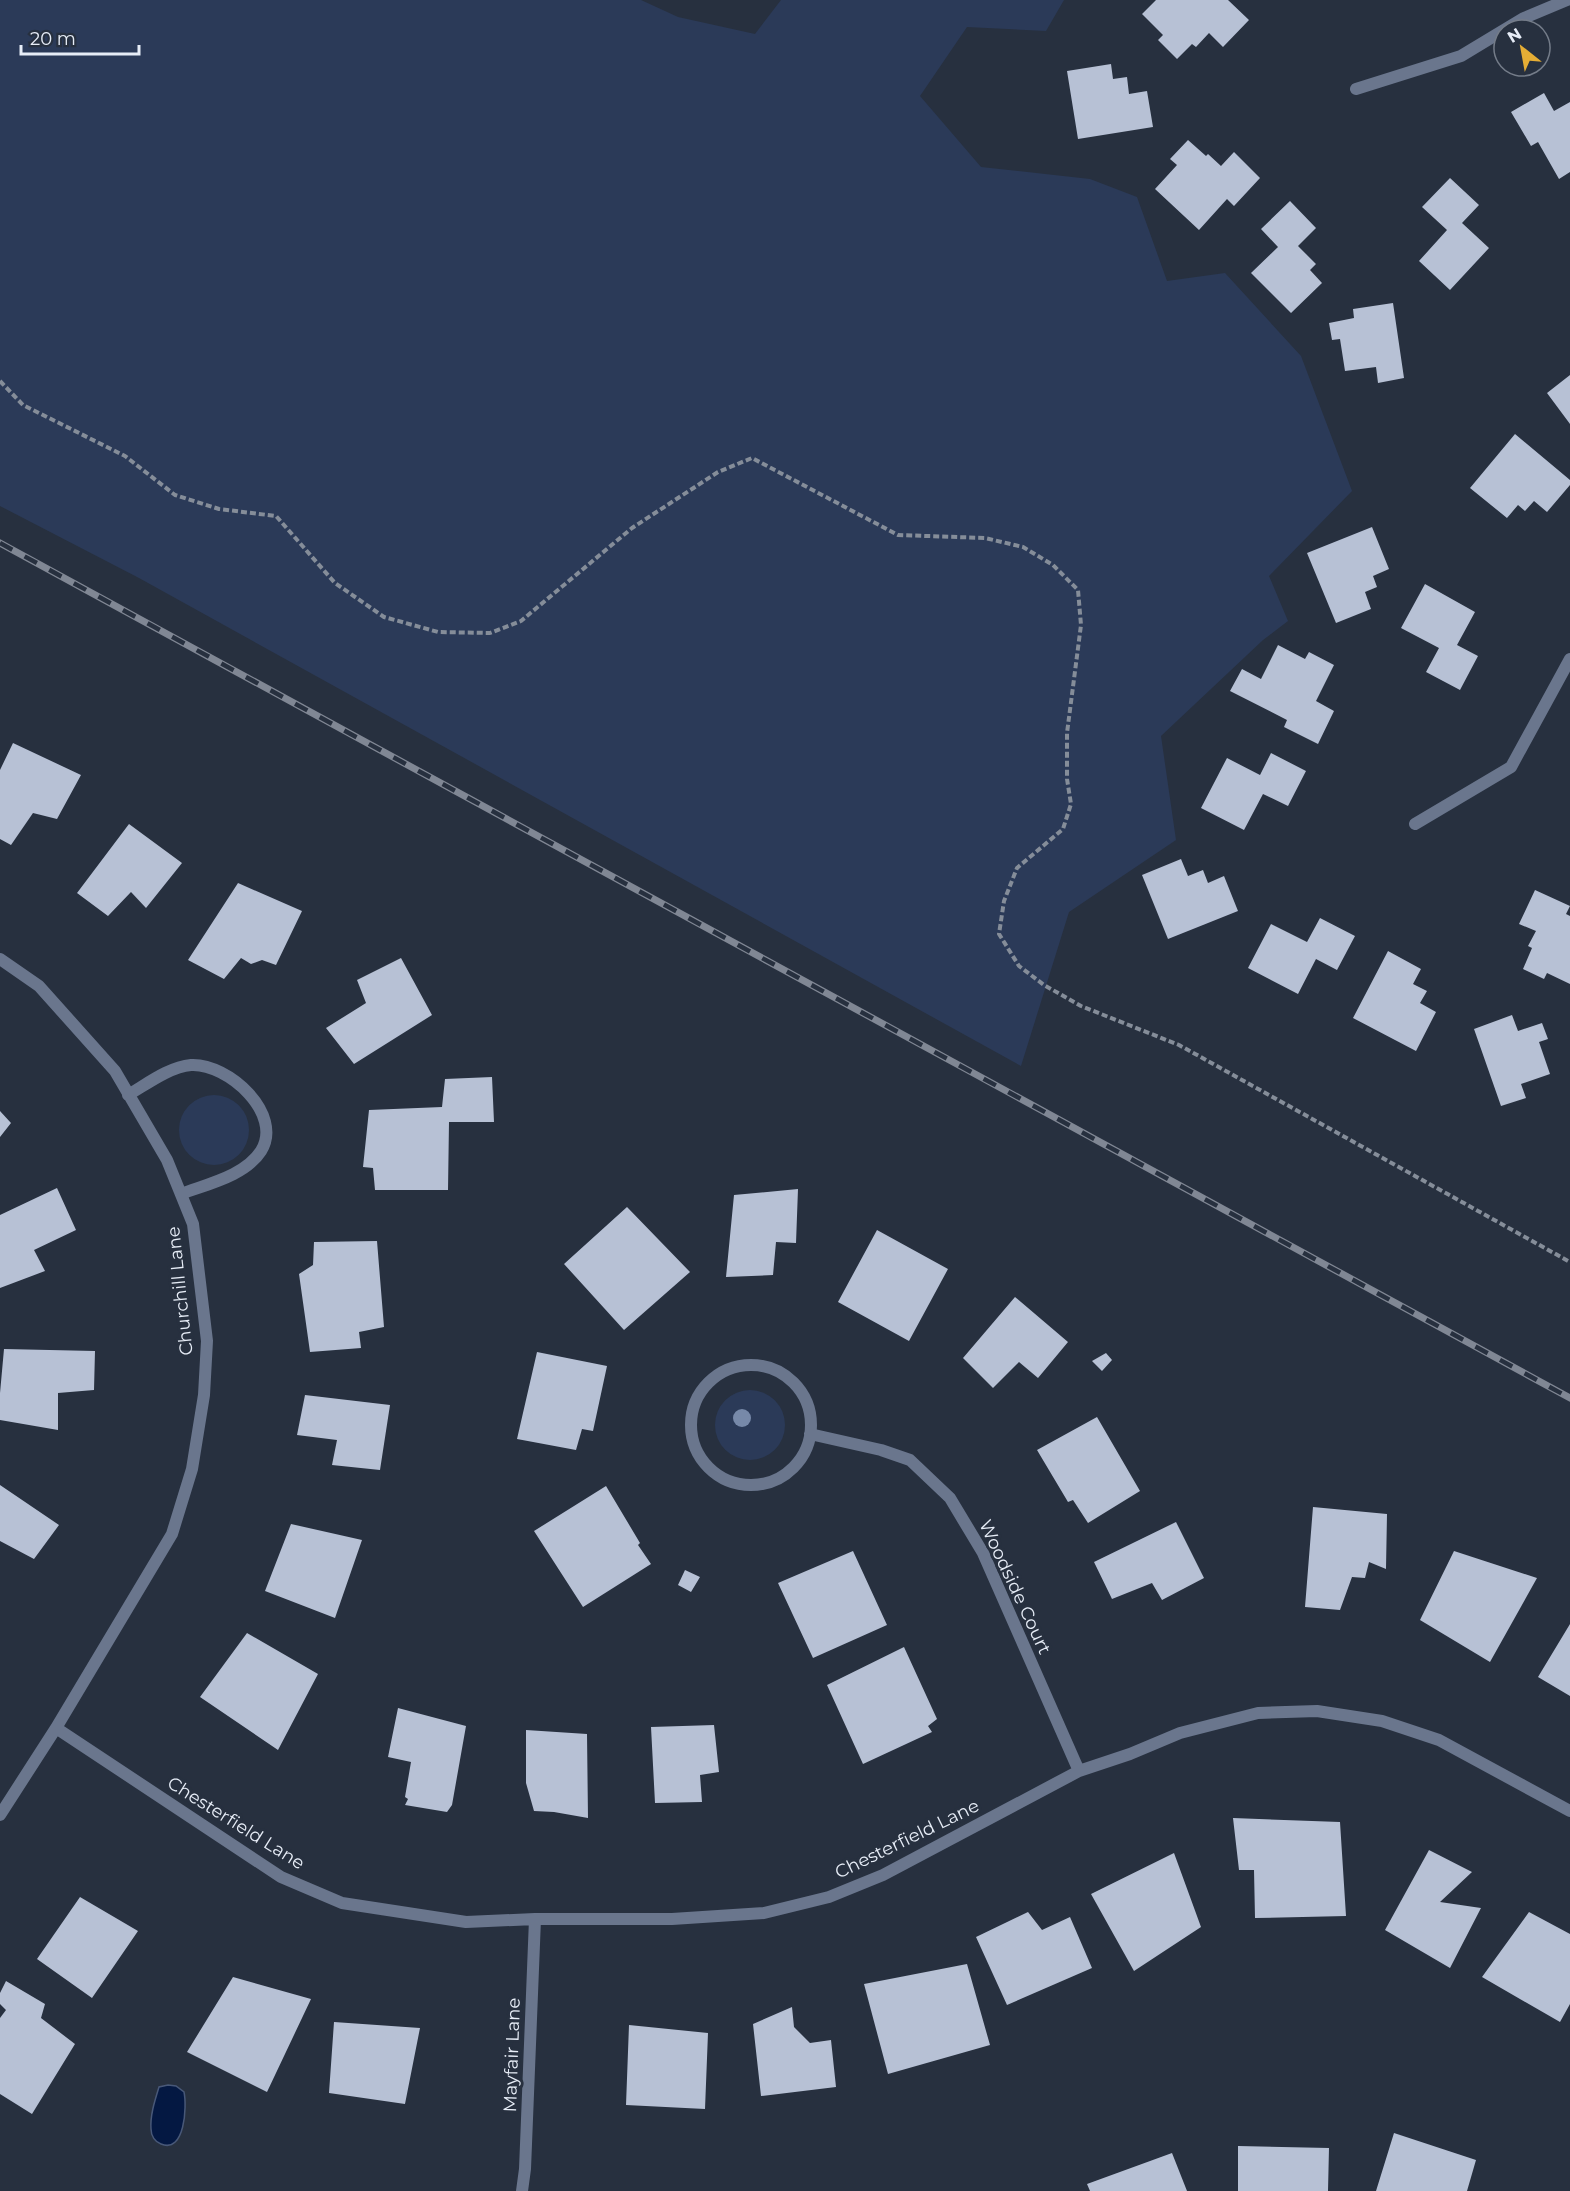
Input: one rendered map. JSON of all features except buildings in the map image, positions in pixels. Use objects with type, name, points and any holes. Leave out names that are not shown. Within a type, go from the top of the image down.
[{"type":"street","points":[[1356,89],[1461,56],[1524,18],[1568,0]]},
{"type":"street","points":[[1414,824],[1511,767],[1570,659]]},
{"type":"street","name":"Churchill Lane","points":[[0,959],[39,986],[115,1071],[166,1160],[193,1224],[207,1341],[204,1395],[192,1469],[172,1534],[56,1728],[0,1815]]},
{"type":"street","points":[[128,1095],[171,1071],[191,1065],[207,1067],[228,1076],[241,1085],[261,1113],[268,1130],[262,1149],[255,1159],[238,1172],[180,1194]]},
{"type":"street","points":[[749,1364],[770,1367],[788,1376],[802,1392],[810,1411],[810,1434],[805,1451],[794,1467],[778,1478],[760,1484],[741,1484],[722,1478],[707,1467],[695,1450],[690,1432],[691,1412],[698,1395],[711,1379],[728,1368],[749,1364]]},
{"type":"street","name":"Woodside Court","points":[[810,1434],[881,1450],[910,1460],[951,1498],[983,1553],[1079,1771]]},
{"type":"street","name":"Chesterfield Lane","points":[[56,1728],[281,1877],[342,1903],[466,1922],[535,1919],[672,1919],[764,1913],[829,1896],[883,1875],[1079,1771],[1130,1754],[1180,1732],[1258,1713],[1317,1712],[1382,1721],[1439,1740],[1570,1811]]},
{"type":"street","name":"Mayfair Lane","points":[[522,2191],[525,2169],[535,1919]]},
{"type":"path","points":[[0,381],[23,405],[125,456],[174,495],[219,510],[276,516],[335,583],[384,617],[438,632],[490,633],[521,621],[632,528],[718,472],[752,458],[898,535],[985,538],[1023,547],[1053,565],[1078,590],[1081,625],[1067,733],[1067,779],[1071,804],[1063,829],[1017,868],[1004,900],[999,934],[1019,966],[1044,985],[1081,1006],[1179,1045],[1570,1262]]},
{"type":"shaded area","points":[[0,0],[641,0],[678,17],[755,34],[781,0],[1064,0],[1046,31],[967,27],[920,96],[981,167],[1090,179],[1137,197],[1167,281],[1225,273],[1301,356],[1352,491],[1269,576],[1288,621],[1263,640],[1161,736],[1176,840],[1069,912],[1021,1066],[139,578],[0,506]]},
{"type":"shaded area","points":[[221,1095],[234,1101],[243,1110],[247,1116],[249,1130],[247,1144],[239,1155],[228,1163],[207,1165],[189,1155],[181,1144],[179,1123],[189,1105],[200,1097]]},
{"type":"shaded area","points":[[757,1390],[770,1396],[779,1405],[783,1411],[785,1425],[783,1439],[775,1450],[764,1458],[743,1460],[725,1450],[717,1439],[715,1418],[725,1400],[736,1392]]},
{"type":"shaded area","points":[[176,2086],[184,2092],[185,2107],[180,2136],[169,2145],[155,2140],[151,2124],[159,2087]]},
{"type":"railway","points":[[0,543],[1570,1398]]}]
